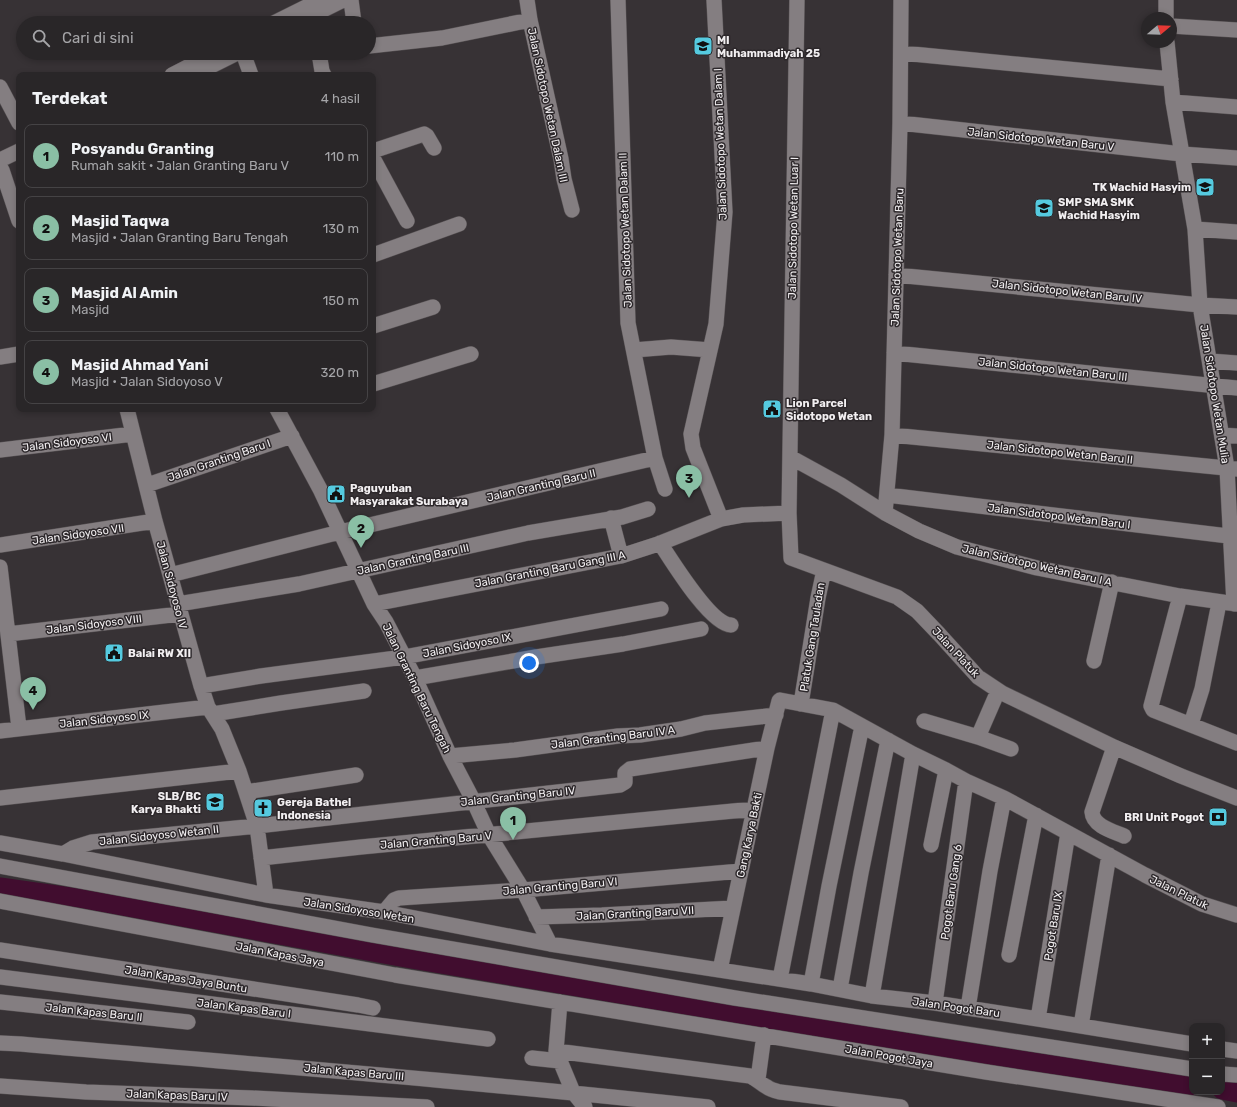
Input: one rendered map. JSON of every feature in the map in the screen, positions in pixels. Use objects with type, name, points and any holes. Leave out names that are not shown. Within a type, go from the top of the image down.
[{"type":"street","points":[[294,16],[342,0]]},
{"type":"street","points":[[351,0],[353,16]]},
{"type":"street","name":"Jalan Sidotopo Wetan Dalam III","points":[[527,0],[564,179],[572,210]]},
{"type":"street","name":"Jalan Sidotopo Wetan Dalam II","points":[[618,0],[628,323],[655,458],[665,489]]},
{"type":"street","name":"Jalan Sidotopo Wetan Dalam I","points":[[714,0],[725,212],[716,324],[691,434],[691,441],[721,519]]},
{"type":"street","name":"Jalan Sidotopo Wetan Luar I","points":[[790,457],[797,0]]},
{"type":"street","name":"Jalan Sidotopo Wetan Baru","points":[[885,513],[892,435],[902,53],[901,0]]},
{"type":"street","points":[[1166,0],[1166,12]]},
{"type":"street","points":[[305,16],[313,9]]},
{"type":"street","points":[[376,45],[442,38],[530,20]]},
{"type":"street","points":[[1177,26],[1237,30]]},
{"type":"street","name":"Jalan Sidotopo Wetan Mulia","points":[[1168,48],[1173,102],[1195,229],[1200,305],[1210,361],[1212,385],[1230,435],[1232,468],[1234,537],[1230,604],[1191,724]]},
{"type":"street","points":[[902,53],[1171,78]]},
{"type":"street","points":[[178,72],[201,60]]},
{"type":"street","points":[[199,72],[223,60]]},
{"type":"street","points":[[245,60],[250,72]]},
{"type":"street","points":[[320,60],[322,72]]},
{"type":"street","points":[[0,87],[16,117]]},
{"type":"street","points":[[1173,102],[1237,107]]},
{"type":"street","name":"Jalan Sidotopo Wetan Baru V","points":[[900,123],[1182,154],[1237,158]]},
{"type":"street","points":[[376,150],[424,134],[427,136],[434,148]]},
{"type":"street","points":[[1,167],[16,154]]},
{"type":"street","points":[[1,167],[16,163]]},
{"type":"street","points":[[376,164],[407,222]]},
{"type":"street","points":[[1,167],[16,212]]},
{"type":"street","points":[[376,255],[459,224]]},
{"type":"street","points":[[1195,229],[1237,232]]},
{"type":"street","name":"Jalan Sidotopo Wetan Baru IV","points":[[896,275],[1200,305],[1237,307]]},
{"type":"street","points":[[376,325],[433,307]]},
{"type":"street","points":[[634,350],[671,347],[710,350]]},
{"type":"street","name":"Jalan Sidotopo Wetan Baru III","points":[[894,353],[1237,388]]},
{"type":"street","points":[[0,357],[16,354]]},
{"type":"street","points":[[376,383],[471,354]]},
{"type":"street","points":[[1210,361],[1237,363]]},
{"type":"street","name":"Jalan Sidoyoso IV","points":[[129,412],[155,522],[200,686],[210,711],[222,729],[239,771],[257,826],[266,895]]},
{"type":"street","name":"Jalan Granting Baru Tengah","points":[[282,412],[292,436],[321,491],[374,604],[415,678],[450,756],[489,835],[523,890],[550,944]]},
{"type":"street","name":"Jalan Sidoyoso VI","points":[[0,450],[133,434]]},
{"type":"street","name":"Jalan Sidotopo Wetan Baru II","points":[[892,435],[1232,468]]},
{"type":"street","name":"Jalan Granting Baru I","points":[[147,485],[292,436]]},
{"type":"street","name":"Jalan Platuk","points":[[790,457],[789,513],[791,558],[897,597],[917,611],[978,677],[998,691],[1114,748],[1237,798]]},
{"type":"street","name":"Jalan Sidotopo Wetan Baru I A","points":[[790,457],[841,485],[885,513],[919,531],[957,547],[1037,568],[1180,596],[1230,604]]},
{"type":"street","name":"Jalan Granting Baru II","points":[[170,575],[340,532],[655,458]]},
{"type":"street","name":"Jalan Sidotopo Wetan Baru I","points":[[887,495],[1234,537]]},
{"type":"street","name":"Jalan Granting Baru III","points":[[179,609],[528,533],[611,518],[648,509]]},
{"type":"street","name":"Jalan Granting Baru Gang III A","points":[[374,604],[621,556],[660,543],[721,519],[743,515],[789,513]]},
{"type":"street","points":[[611,518],[621,556]]},
{"type":"street","name":"Jalan Sidoyoso VII","points":[[0,545],[155,522]]},
{"type":"street","points":[[660,543],[702,603],[722,622],[731,625]]},
{"type":"street","points":[[0,567],[19,728]]},
{"type":"street","name":"Platuk Gang Tauladan","points":[[801,704],[824,570]]},
{"type":"street","points":[[1094,661],[1112,582]]},
{"type":"street","points":[[1180,596],[1151,706],[1153,710],[1237,743]]},
{"type":"street","name":"Jalan Sidoyoso VIII","points":[[8,634],[179,609]]},
{"type":"street","name":"Jalan Sidoyoso IX","points":[[200,686],[261,676],[404,657],[661,609]]},
{"type":"street","points":[[415,678],[536,656],[623,644],[701,629]]},
{"type":"street","name":"Jalan Sidoyoso IX","points":[[0,731],[210,711],[281,703],[364,691]]},
{"type":"street","points":[[978,737],[998,691]]},
{"type":"street","name":"Jalan Platuk","points":[[777,707],[801,704],[833,710],[913,754],[966,781],[1004,798],[1145,875],[1202,904],[1237,915]]},
{"type":"street","name":"Jalan Granting Baru IV A","points":[[450,756],[515,750],[681,729],[777,707]]},
{"type":"street","name":"Gang Karya Bakti","points":[[720,970],[777,707]]},
{"type":"street","points":[[780,979],[833,710]]},
{"type":"street","points":[[924,721],[978,737],[1011,749]]},
{"type":"street","points":[[811,984],[828,886],[862,726]]},
{"type":"street","points":[[840,989],[861,873],[888,740]]},
{"type":"street","name":"Jalan Granting Baru IV","points":[[257,826],[473,800],[620,785],[625,782],[625,773],[630,769],[767,748]]},
{"type":"street","points":[[1114,748],[1092,812],[1093,817],[1099,824],[1124,836]]},
{"type":"street","points":[[872,996],[913,754]]},
{"type":"street","points":[[931,845],[946,770]]},
{"type":"street","points":[[0,798],[239,771]]},
{"type":"street","points":[[246,792],[356,775]]},
{"type":"street","name":"Pogot Baru Gang 6","points":[[935,1003],[966,781]]},
{"type":"street","points":[[968,1008],[990,870],[1004,798]]},
{"type":"street","name":"Jalan Granting Baru V","points":[[261,858],[754,809]]},
{"type":"street","points":[[1010,955],[1036,815]]},
{"type":"street","name":"Jalan Sidoyoso Wetan II","points":[[63,854],[73,848],[92,842],[257,826]]},
{"type":"street","name":"Pogot Baru IX","points":[[1038,1019],[1068,833]]},
{"type":"street","name":"Jalan Sidoyoso Wetan","points":[[0,843],[63,854],[266,895],[384,912],[550,944],[720,970]]},
{"type":"street","points":[[1081,1026],[1109,855]]},
{"type":"street","points":[[0,866],[372,935],[735,998],[1189,1069]]},
{"type":"street","name":"Jalan Granting Baru VI","points":[[384,912],[394,900],[399,898],[523,890],[741,871]]},
{"type":"street","name":"Jalan Kapas Jaya","points":[[0,901],[387,974],[560,1002]]},
{"type":"street","name":"Jalan Granting Baru VII","points":[[536,917],[733,908]]},
{"type":"street","name":"Jalan Kapas Jaya Buntu","points":[[0,950],[372,1008]]},
{"type":"street","name":"Jalan Pogot Baru","points":[[720,970],[811,984],[872,996],[935,1003],[1189,1044]]},
{"type":"street","name":"Jalan Kapas Baru I","points":[[0,977],[488,1039]]},
{"type":"street","name":"Jalan Kapas Baru II","points":[[0,1002],[188,1022]]},
{"type":"street","points":[[560,1002],[558,1015],[558,1056],[573,1092],[585,1107]]},
{"type":"street","name":"Jalan Pogot Jaya","points":[[560,1002],[986,1072],[1218,1107]]},
{"type":"street","points":[[758,1079],[764,1035]]},
{"type":"street","name":"Jalan Kapas Baru III","points":[[0,1043],[29,1044],[373,1073],[573,1092],[708,1107]]},
{"type":"street","points":[[1225,1049],[1237,1051]]},
{"type":"street","points":[[532,1058],[558,1056],[750,1076],[758,1079],[765,1086],[780,1092],[901,1107]]},
{"type":"street","points":[[1225,1074],[1237,1076]]},
{"type":"street","name":"Jalan Kapas Baru IV","points":[[0,1086],[86,1092],[252,1098],[426,1107]]},
{"type":"waterway","points":[[0,887],[78,898],[411,959],[929,1046],[1189,1086]]},
{"type":"waterway","points":[[1225,1091],[1237,1093]]},
{"type":"place","name":"MI Muhammadiyah 25","points":[[703,46]]},
{"type":"place","name":"TK Wachid Hasyim","points":[[1205,187]]},
{"type":"place","name":"SMP SMA SMK Wachid Hasyim","points":[[1044,208]]},
{"type":"place","name":"Lion Parcel Sidotopo Wetan","points":[[772,409]]},
{"type":"place","name":"Paguyuban Masyarakat Surabaya","points":[[336,494]]},
{"type":"place","name":"Masjid Al Amin","points":[[689,498]]},
{"type":"place","name":"Masjid Taqwa","points":[[361,548]]},
{"type":"place","name":"Balai RW XII","points":[[114,653]]},
{"type":"place","name":"Masjid Ahmad Yani","points":[[33,710]]},
{"type":"place","name":"SLB/BC Karya Bhakti","points":[[215,802]]},
{"type":"place","name":"Gereja Bathel Indonesia","points":[[263,808]]},
{"type":"place","name":"BRI Unit Pogot","points":[[1218,817]]},
{"type":"place","name":"Posyandu Granting","points":[[513,840]]}]
